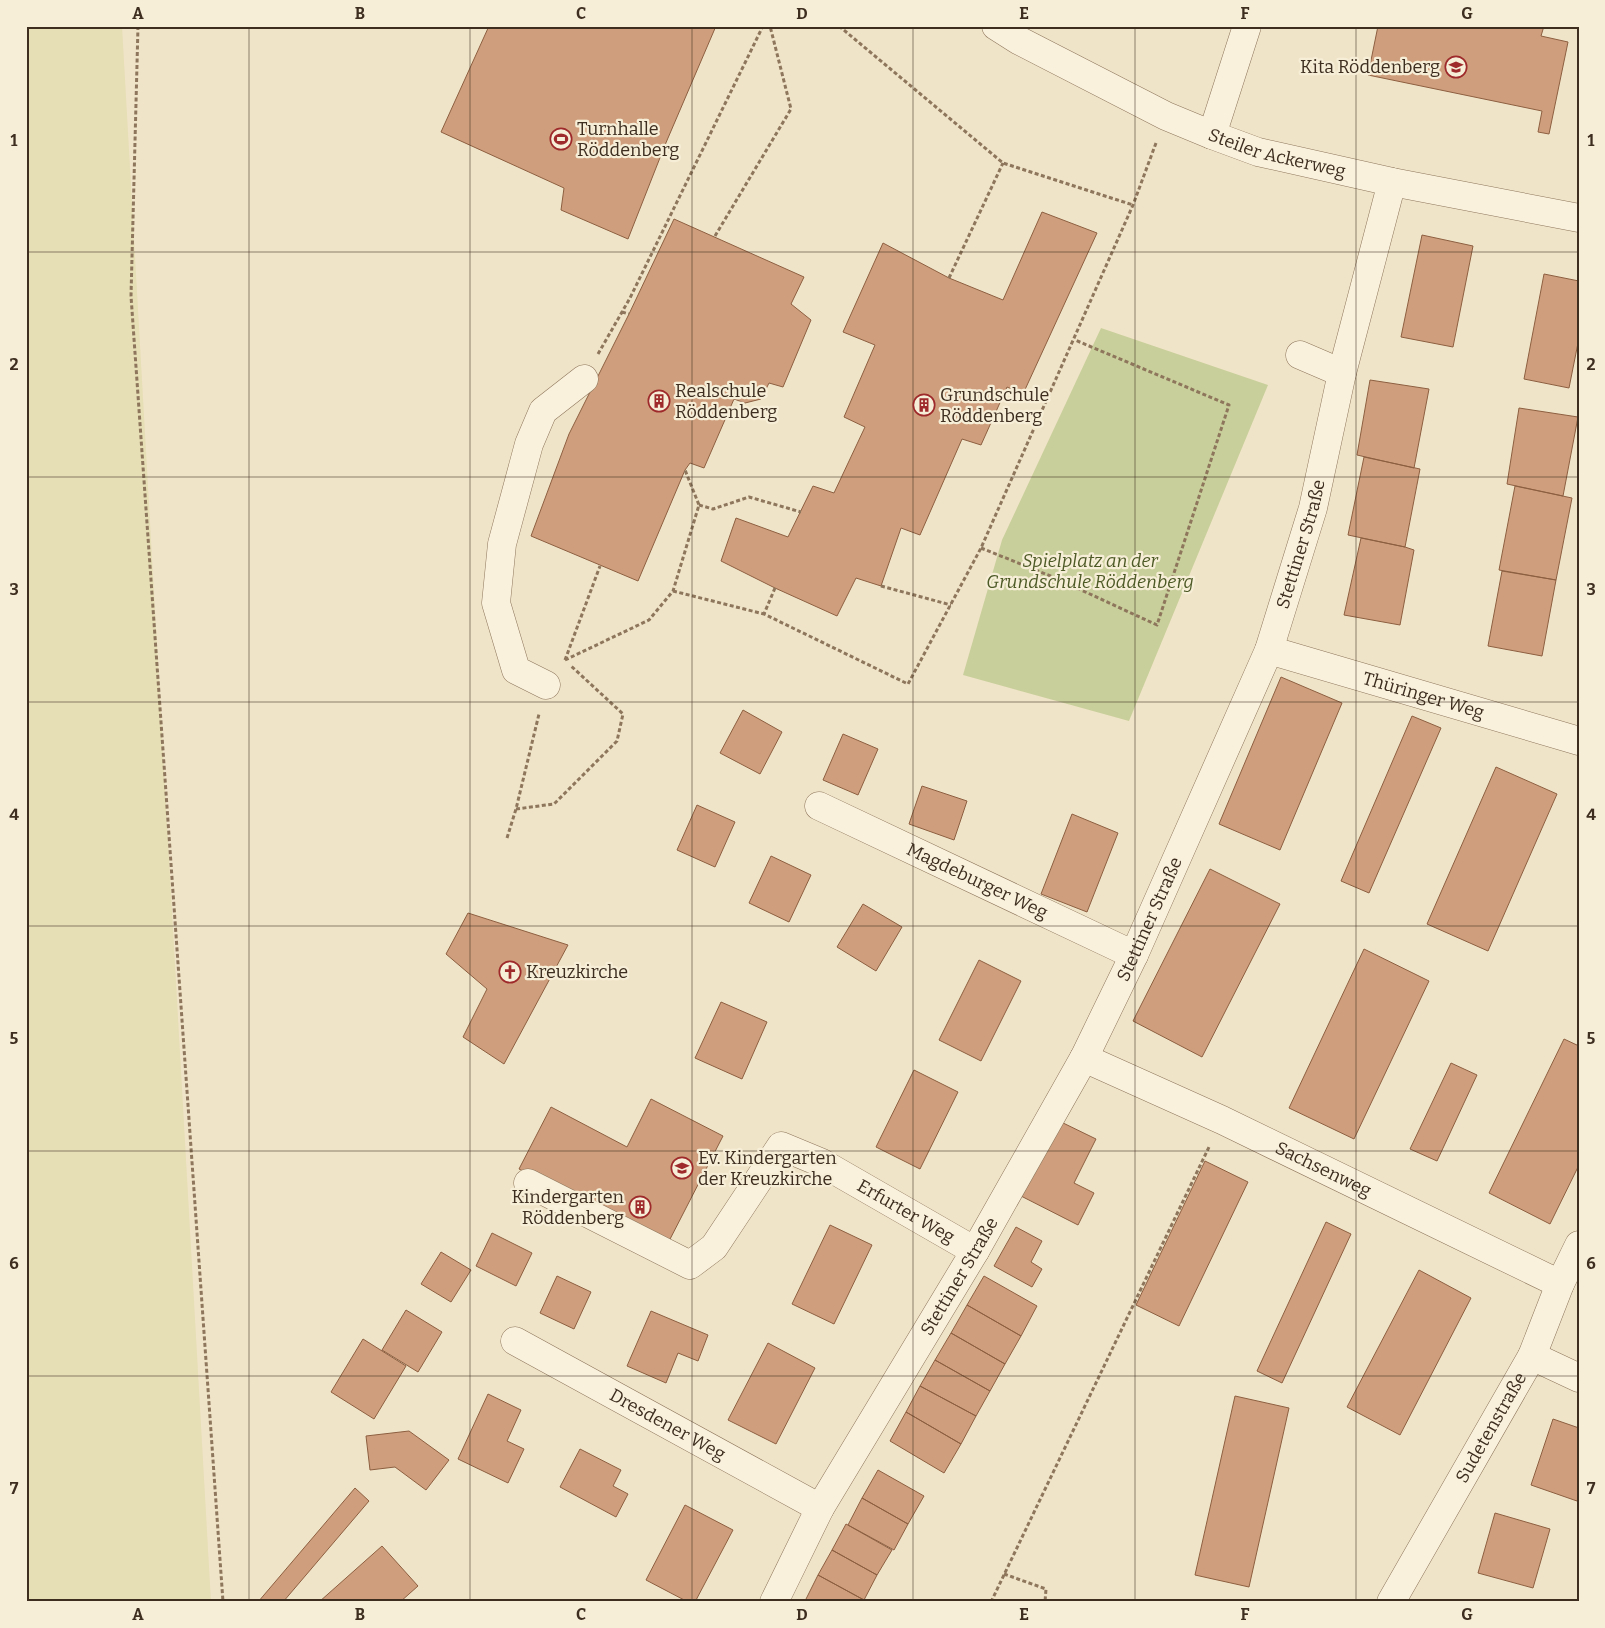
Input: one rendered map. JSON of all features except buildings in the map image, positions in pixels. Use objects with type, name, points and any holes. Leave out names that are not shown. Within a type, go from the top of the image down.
[{"type":"street","name":"Steiler Ackerweg","points":[[996,26],[1018,40],[1166,116],[1258,152],[1392,182],[1579,218]]},
{"type":"street","points":[[1212,135],[1247,26]]},
{"type":"street","name":"Stettiner Straße","points":[[774,1602],[820,1508],[974,1251],[1084,1058],[1134,955],[1270,650],[1313,508],[1342,373],[1392,182]]},
{"type":"street","points":[[1300,355],[1342,373]]},
{"type":"street","points":[[546,685],[516,670],[496,603],[502,544],[529,444],[543,411],[584,379]]},
{"type":"street","name":"Thüringer Weg","points":[[1270,650],[1579,741]]},
{"type":"street","name":"Magdeburger Weg","points":[[819,806],[1134,955]]},
{"type":"street","name":"Sachsenweg","points":[[1084,1058],[1222,1120],[1560,1284]]},
{"type":"street","name":"Erfurter Weg","points":[[528,1183],[690,1265],[714,1248],[781,1146],[822,1163],[974,1251]]},
{"type":"street","name":"Sudetenstraße","points":[[1390,1602],[1532,1356],[1560,1284],[1579,1246]]},
{"type":"street","name":"Dresdener Weg","points":[[515,1341],[820,1508]]},
{"type":"street","points":[[1532,1356],[1579,1378]]},
{"type":"path","points":[[138,26],[131,296],[223,1602]]},
{"type":"path","points":[[584,379],[622,312],[763,26]]},
{"type":"path","points":[[715,236],[790,109],[770,26]]},
{"type":"path","points":[[839,26],[1004,163],[1133,205]]},
{"type":"path","points":[[673,591],[764,614],[908,684],[981,548],[1133,205],[1166,116]]},
{"type":"path","points":[[949,278],[1004,163]]},
{"type":"path","points":[[622,312],[629,314]]},
{"type":"path","points":[[981,548],[1053,577],[1157,625],[1229,405],[1074,340]]},
{"type":"path","points":[[565,660],[649,620],[673,591],[698,505],[685,470]]},
{"type":"path","points":[[698,505],[713,509],[749,497],[801,512]]},
{"type":"path","points":[[507,838],[516,809],[546,685],[565,660],[600,566]]},
{"type":"path","points":[[881,586],[951,605]]},
{"type":"path","points":[[764,614],[775,588]]},
{"type":"path","points":[[516,809],[554,804],[617,741],[623,714],[565,660]]},
{"type":"path","points":[[991,1602],[1222,1120]]},
{"type":"path","points":[[1004,1574],[1046,1589],[1045,1602]]},
{"type":"shaded area","points":[[26,26],[122,26],[211,1602],[26,1602]]},
{"type":"green space","name":"Spielplatz an der Grundschule Röddenberg","points":[[1101,328],[1268,385],[1129,721],[963,675],[1002,540]]},
{"type":"place","name":"Kita Röddenberg","points":[[1456,67]]},
{"type":"place","name":"Turnhalle Röddenberg","points":[[561,139]]},
{"type":"place","name":"Realschule Röddenberg","points":[[659,401]]},
{"type":"place","name":"Grundschule Röddenberg","points":[[924,405]]},
{"type":"place","name":"Kreuzkirche","points":[[510,972]]},
{"type":"place","name":"Ev. Kindergarten der Kreuzkirche","points":[[682,1168]]},
{"type":"place","name":"Kindergarten Röddenberg","points":[[640,1207]]}]
